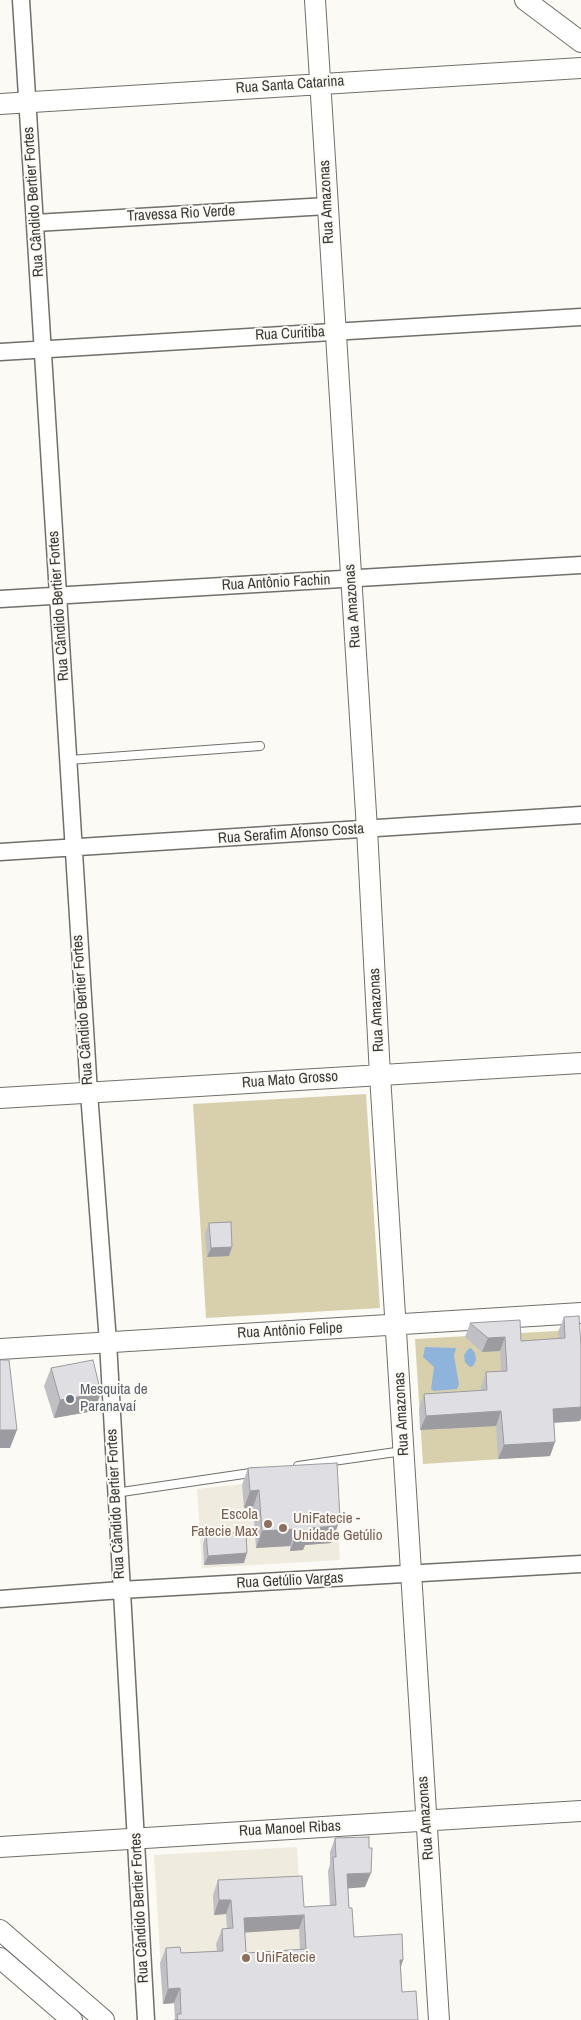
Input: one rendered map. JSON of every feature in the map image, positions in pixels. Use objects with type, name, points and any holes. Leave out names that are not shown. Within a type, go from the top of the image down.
[{"type":"street","name":"Rua Cândido Bertier Fortes","points":[[21,0],[73,848],[108,1342],[146,2020]]},
{"type":"street","name":"Rua Amazonas","points":[[315,0],[439,2020]]},
{"type":"street","points":[[525,0],[581,42]]},
{"type":"street","name":"Rua Santa Catarina","points":[[0,104],[581,68]]},
{"type":"street","name":"Travessa Rio Verde","points":[[35,223],[327,206]]},
{"type":"street","name":"Rua Curitiba","points":[[0,352],[581,317]]},
{"type":"street","name":"Rua Antônio Fachin","points":[[0,599],[58,594],[581,566]]},
{"type":"street","name":"Rua Serafim Afonso Costa","points":[[0,852],[581,815]]},
{"type":"street","name":"Rua Mato Grosso","points":[[0,1098],[581,1063]]},
{"type":"street","name":"Rua Antônio Felipe","points":[[0,1349],[581,1313]]},
{"type":"street","name":"Rua Getúlio Vargas","points":[[0,1599],[121,1590],[581,1564]]},
{"type":"street","name":"Rua Manoel Ribas","points":[[0,1847],[581,1812]]},
{"type":"street","points":[[0,1930],[104,2020]]},
{"type":"street","points":[[0,1958],[64,2018],[78,1998]]},
{"type":"lane","points":[[69,760],[260,746]]},
{"type":"lane","points":[[289,1467],[405,1450]]},
{"type":"lane","points":[[115,1493],[270,1470]]},
{"type":"shaded area","points":[[366,1094],[380,1308],[206,1318],[193,1104]]},
{"type":"shaded area","points":[[574,1330],[580,1421],[548,1423],[550,1456],[423,1464],[415,1339]]},
{"type":"shaded area","name":"Escola Fatecie Max","points":[[335,1474],[340,1560],[202,1568],[197,1489]]},
{"type":"shaded area","name":"UniFatecie","points":[[297,1847],[301,1921],[334,1994],[163,2004],[154,1855]]},
{"type":"water","points":[[425,1347],[456,1348],[454,1356],[459,1384],[457,1389],[434,1391],[431,1389],[434,1367],[423,1357]]},
{"type":"water","points":[[471,1348],[475,1353],[476,1360],[473,1366],[470,1367],[465,1362],[464,1355]]},
{"type":"building","points":[[231,1222],[232,1247],[211,1248],[209,1223]]},
{"type":"building","points":[[579,1316],[581,1407],[553,1409],[555,1442],[504,1445],[501,1411],[426,1416],[424,1394],[487,1390],[486,1372],[507,1371],[505,1337],[488,1338],[470,1323],[520,1320],[521,1341],[565,1338],[564,1317]]},
{"type":"building","points":[[0,1360],[9,1360],[17,1430],[0,1430]]},
{"type":"building","points":[[93,1360],[101,1393],[60,1400],[51,1368]]},
{"type":"building","points":[[337,1463],[340,1519],[337,1519],[337,1526],[309,1528],[310,1533],[296,1534],[296,1529],[262,1531],[259,1490],[250,1491],[248,1468]]},
{"type":"building","points":[[246,1532],[247,1553],[208,1556],[206,1534]]},
{"type":"building","points":[[369,1837],[369,1848],[372,1848],[371,1873],[347,1874],[349,1908],[352,1908],[354,1937],[402,1934],[403,1960],[400,1960],[402,1992],[416,1991],[418,2020],[178,2020],[177,2014],[181,2014],[180,1988],[168,1989],[166,1948],[180,1947],[181,1953],[223,1951],[222,1929],[233,1928],[231,1900],[219,1900],[218,1880],[302,1876],[304,1907],[336,1905],[333,1857],[336,1857],[335,1838]],"holes":[[[304,1915],[306,1949],[246,1953],[244,1918]]]},
{"type":"place","name":"Mesquita de Paranavaí","points":[[70,1399]]},
{"type":"place","name":"Escola Fatecie Max","points":[[268,1524]]},
{"type":"place","name":"UniFatecie - Unidade Getúlio","points":[[283,1528]]},
{"type":"place","name":"UniFatecie","points":[[246,1958]]}]
